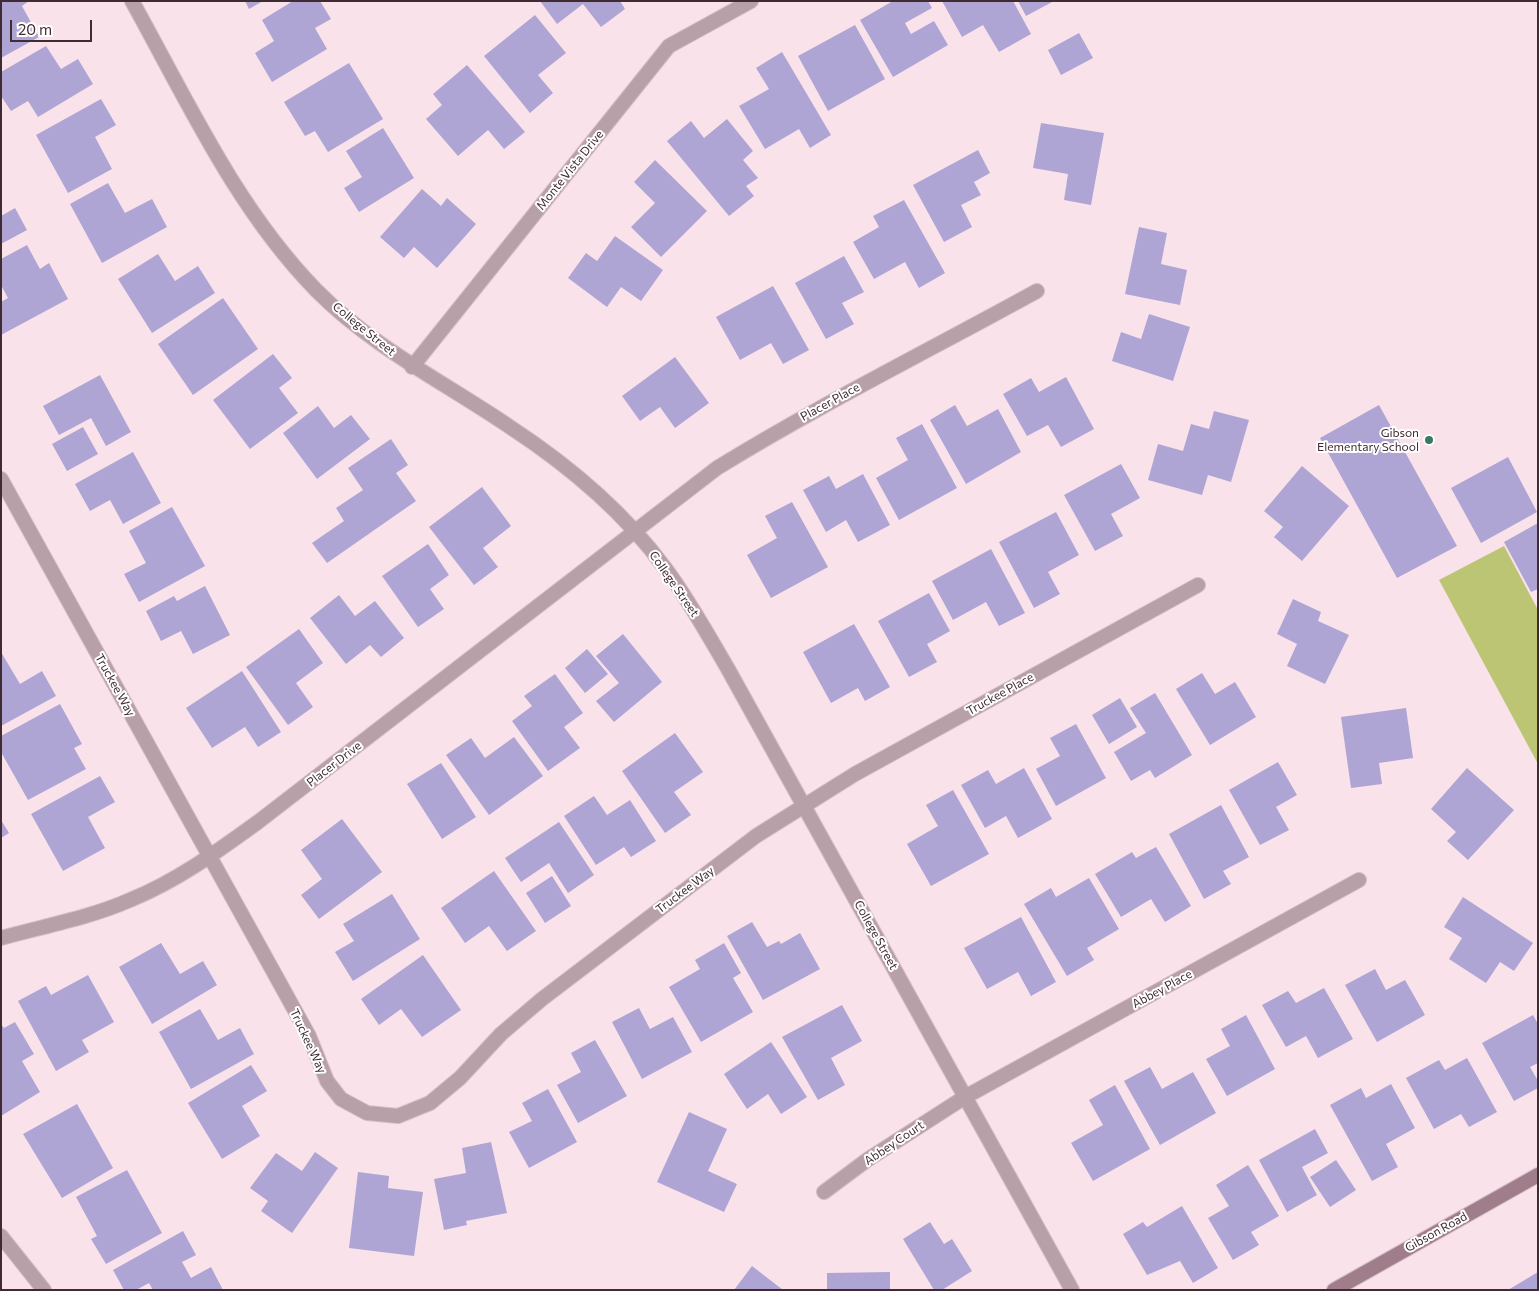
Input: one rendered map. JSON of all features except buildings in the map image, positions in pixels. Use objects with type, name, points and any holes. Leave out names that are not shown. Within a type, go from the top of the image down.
[{"type":"main road","name":"Gibson Road","points":[[1334,1290],[1538,1175]]},
{"type":"street","name":"College Street","points":[[132,1],[246,202],[280,250],[318,291],[360,328],[412,367],[510,427],[534,444],[606,502],[635,532],[665,568],[696,614],[1072,1290]]},
{"type":"street","name":"Monte Vista Drive","points":[[412,367],[669,46],[751,1]]},
{"type":"street","name":"Placer Place","points":[[635,532],[717,468],[763,440],[923,351],[1037,292]]},
{"type":"street","name":"Truckee Way","points":[[1,479],[309,1036],[327,1081],[342,1099],[367,1113],[398,1116],[430,1103],[460,1078],[501,1034],[542,999],[756,836],[803,805]]},
{"type":"street","name":"Placer Drive","points":[[1,938],[130,901],[210,857],[635,532]]},
{"type":"street","name":"Truckee Place","points":[[803,805],[864,769],[1198,585]]},
{"type":"street","name":"Abbey Place","points":[[965,1097],[1358,880]]},
{"type":"street","name":"Abbey Court","points":[[824,1192],[867,1160],[965,1097]]},
{"type":"street","points":[[1,1236],[44,1290]]},
{"type":"green space","points":[[1504,546],[1538,610],[1538,764],[1439,580]]},
{"type":"place","name":"Gibson Elementary School","points":[[1429,440]]}]
